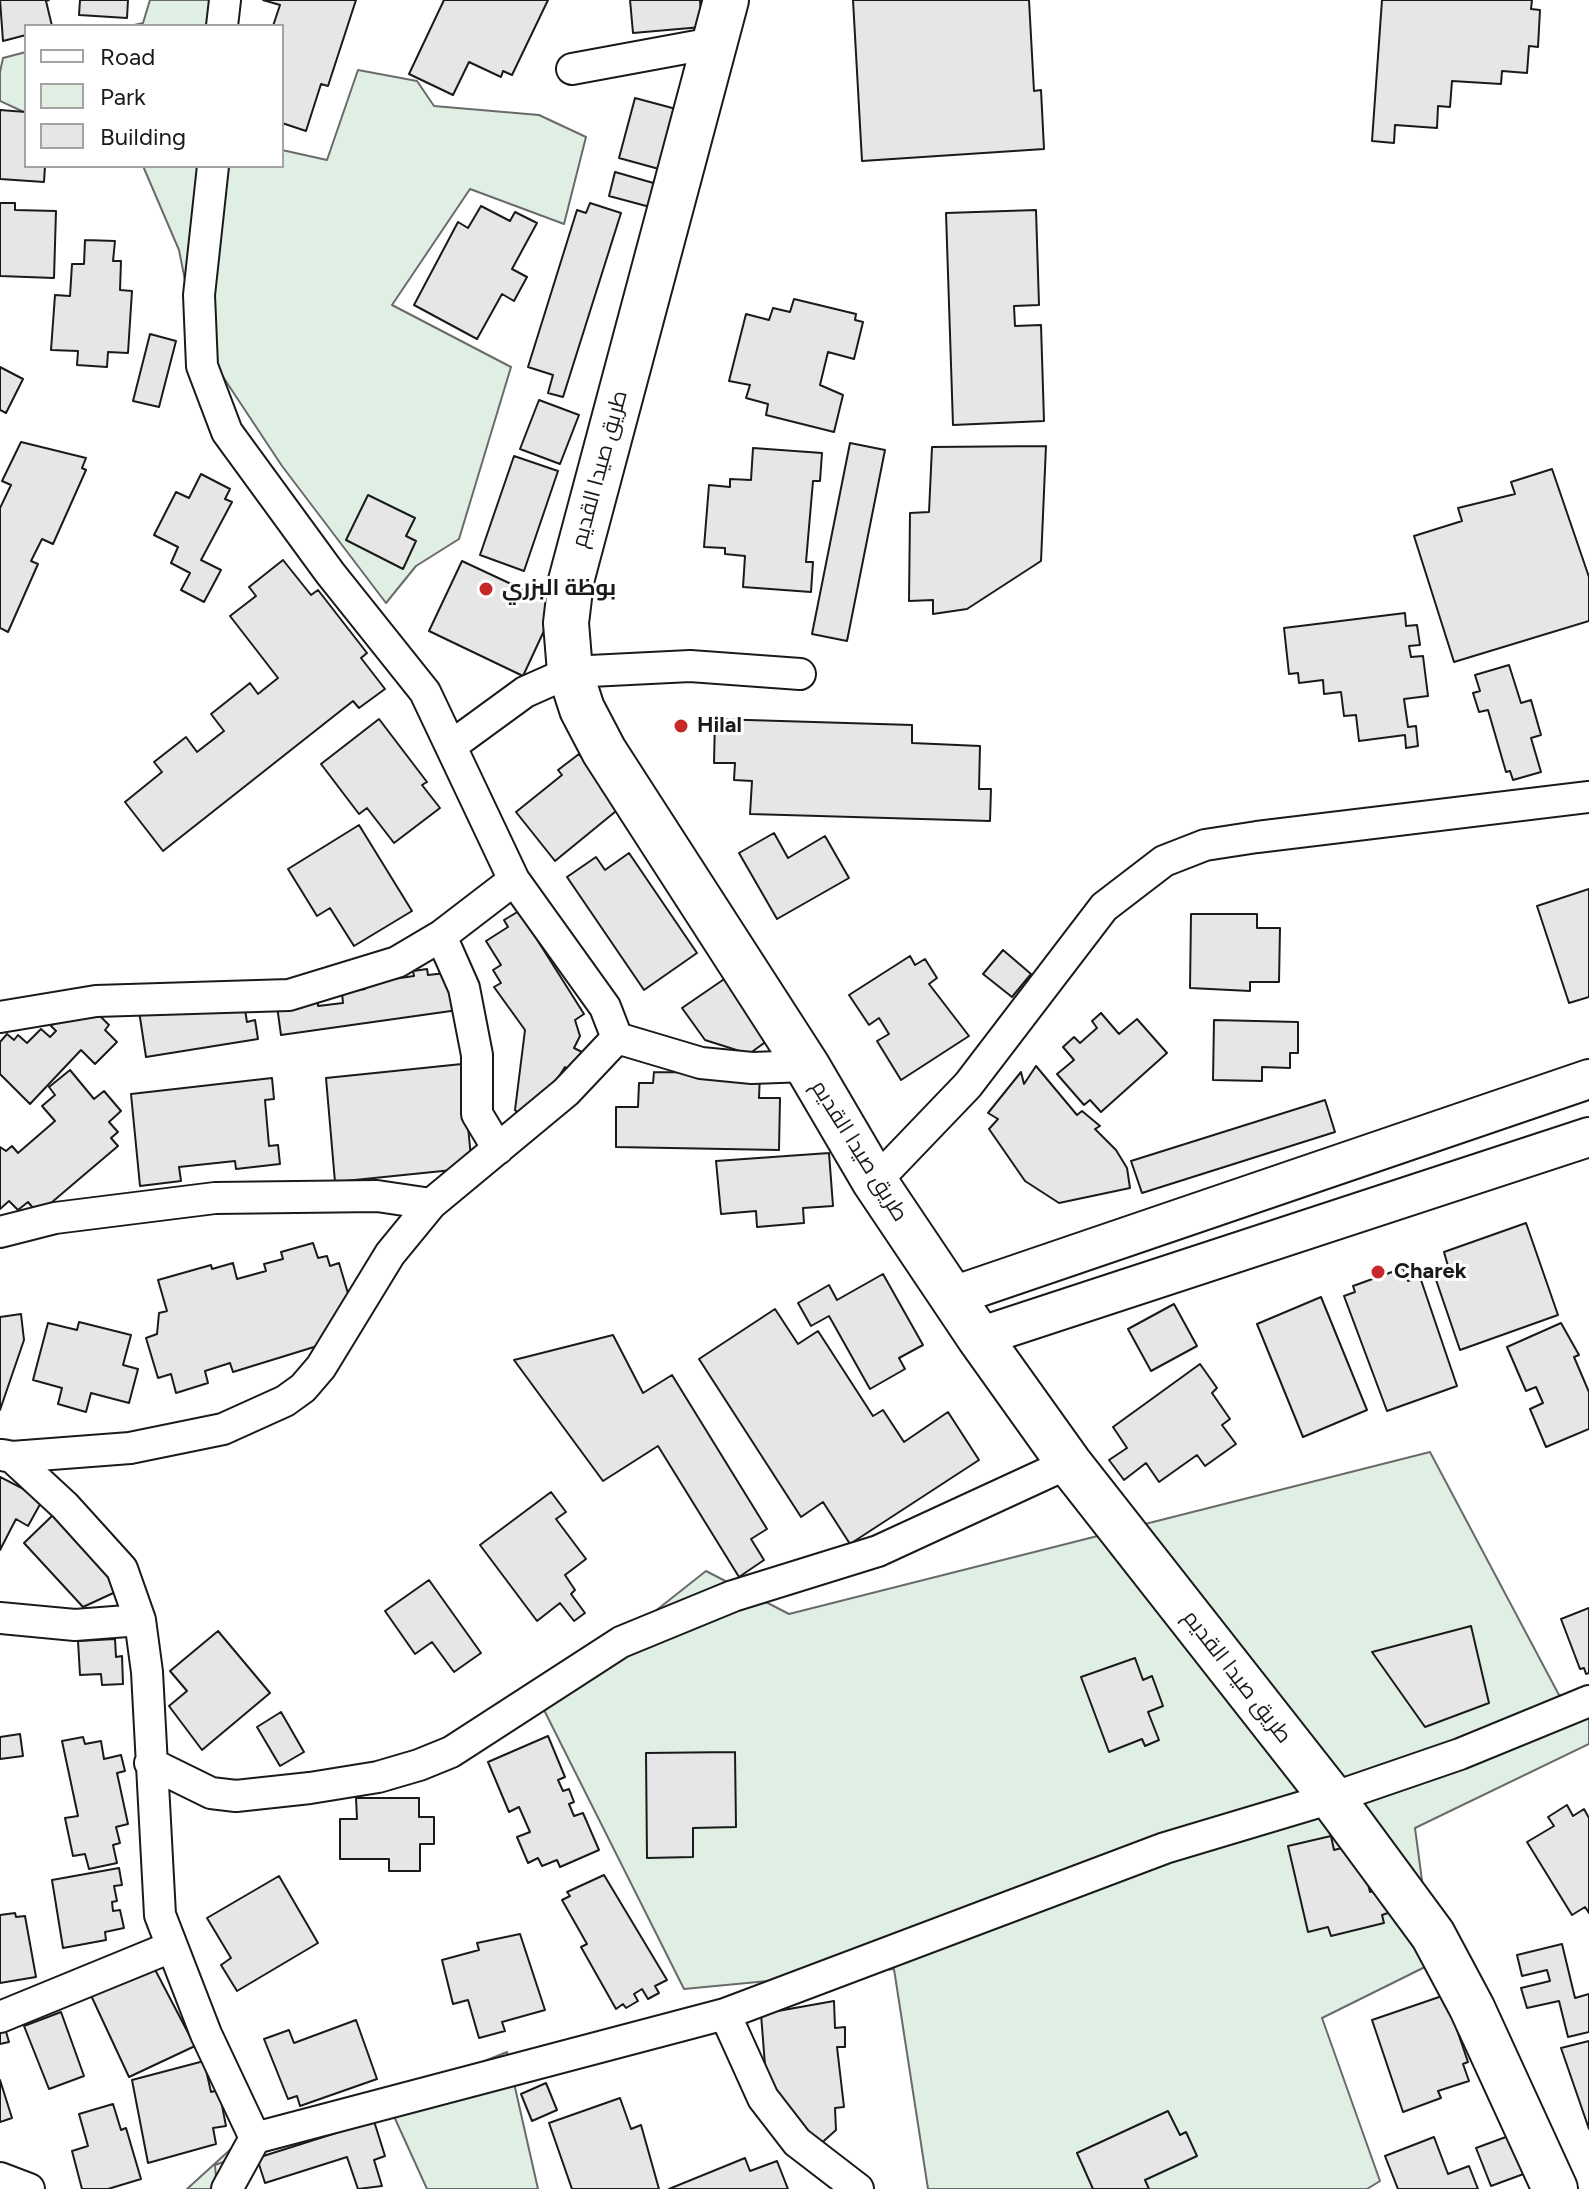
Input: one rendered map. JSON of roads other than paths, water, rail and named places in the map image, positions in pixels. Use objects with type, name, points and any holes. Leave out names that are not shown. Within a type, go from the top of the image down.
[{"type":"highway","name":"طريق صيدا القديم","points":[[726,0],[571,581],[566,623],[570,672],[582,709],[604,751],[807,1066],[875,1182],[979,1337],[1069,1463],[1332,1798],[1433,1935],[1472,2008],[1554,2188]]},
{"type":"street","points":[[222,24],[225,0]]},
{"type":"street","points":[[572,69],[713,43]]},
{"type":"street","points":[[213,168],[199,295],[202,366],[227,432],[330,573],[425,692],[514,880],[605,1007],[617,1038]]},
{"type":"street","points":[[451,746],[525,692],[570,672],[690,666],[800,674]]},
{"type":"street","points":[[875,1182],[968,1085],[1104,907],[1164,861],[1205,845],[1257,837],[1589,797]]},
{"type":"street","points":[[0,1017],[96,1001],[289,995],[397,962],[441,936],[514,880]]},
{"type":"street","points":[[441,936],[464,988],[477,1055],[477,1114],[498,1149]]},
{"type":"street","points":[[617,1038],[701,1063],[752,1068],[807,1066]]},
{"type":"street","points":[[6,1456],[130,1448],[223,1429],[285,1401],[303,1388],[321,1367],[390,1254],[431,1204],[566,1092],[617,1038]]},
{"type":"street","points":[[953,1296],[1589,1079]]},
{"type":"street","points":[[979,1337],[1589,1137]]},
{"type":"street","points":[[0,1232],[55,1218],[215,1198],[377,1196],[431,1204]]},
{"type":"street","points":[[6,1456],[65,1506],[122,1569],[140,1620],[147,1672],[155,1875],[160,1915],[230,2090],[255,2138]]},
{"type":"street","points":[[150,1763],[211,1793],[236,1796],[378,1777],[419,1765],[451,1752],[621,1642],[733,1596],[878,1551],[1069,1463]]},
{"type":"street","points":[[0,1618],[75,1625],[140,1620]]},
{"type":"street","points":[[227,2189],[255,2138],[725,2014],[1165,1848],[1332,1798],[1460,1754],[1589,1701]]},
{"type":"street","points":[[0,2017],[171,1947]]},
{"type":"street","points":[[725,2014],[763,2098],[797,2142],[858,2189]]},
{"type":"street","points":[[0,2178],[29,2189]]},
{"type":"place","name":"بوظة البزري","points":[[486,589]]},
{"type":"place","name":"Hilal","points":[[681,726]]},
{"type":"place","name":"Charek","points":[[1378,1272]]}]
